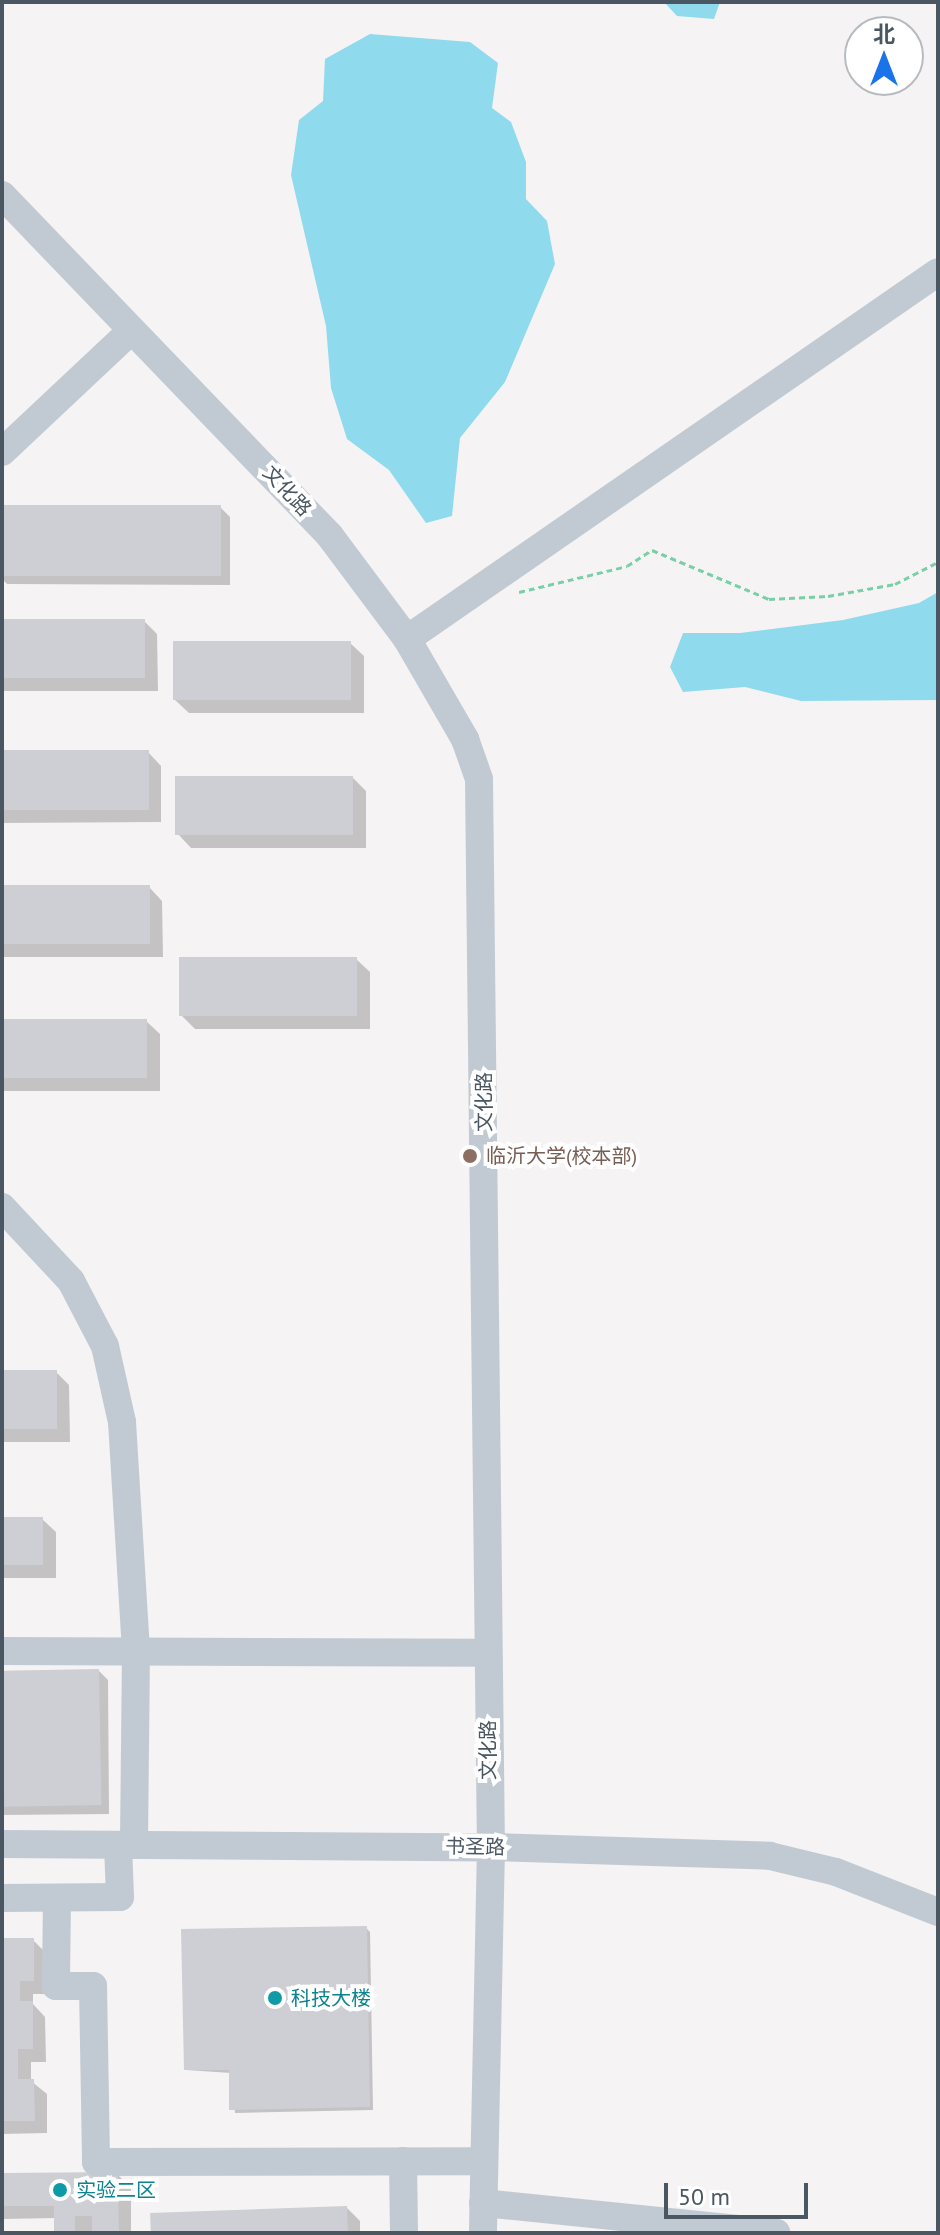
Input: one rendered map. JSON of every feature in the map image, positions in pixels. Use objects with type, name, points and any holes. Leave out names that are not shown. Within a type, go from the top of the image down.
[{"type":"street","name":"文化路","points":[[2,195],[330,536],[407,639],[465,739],[479,779],[491,1847],[483,2233]]},
{"type":"street","points":[[407,639],[938,272]]},
{"type":"street","points":[[2,452],[132,330]]},
{"type":"street","points":[[2,1207],[71,1281],[105,1346],[122,1422],[136,1651],[126,1845],[120,1897],[2,1898]]},
{"type":"street","points":[[2,1651],[487,1653]]},
{"type":"street","name":"书圣路","points":[[2,1844],[491,1847],[770,1856],[836,1872],[938,1912]]},
{"type":"street","points":[[57,1898],[56,1986],[93,1986],[96,2162],[483,2161]]},
{"type":"street","points":[[403,2161],[404,2233]]},
{"type":"street","points":[[483,2203],[776,2233]]},
{"type":"path","points":[[518,592],[627,566],[652,550],[769,599],[828,596],[895,584],[938,562]]},
{"type":"water","points":[[664,2],[720,2],[714,19],[677,16]]},
{"type":"water","points":[[370,34],[470,42],[498,63],[492,108],[511,122],[526,162],[526,199],[547,221],[555,264],[505,382],[460,438],[452,516],[426,523],[389,470],[347,439],[331,388],[326,326],[291,175],[299,120],[323,101],[325,59]]},
{"type":"water","points":[[938,592],[938,700],[801,701],[745,687],[683,692],[670,667],[683,633],[740,633],[843,620],[919,603]]},
{"type":"building","points":[[2,505],[221,505],[221,576],[2,576]]},
{"type":"building","points":[[2,619],[145,619],[145,678],[2,678]]},
{"type":"building","points":[[173,641],[351,641],[351,700],[173,700]]},
{"type":"building","points":[[2,750],[149,750],[149,810],[2,810]]},
{"type":"building","points":[[175,776],[353,776],[353,835],[175,835]]},
{"type":"building","points":[[2,885],[150,885],[150,944],[2,944]]},
{"type":"building","points":[[179,957],[357,957],[357,1016],[179,1016]]},
{"type":"building","points":[[2,1019],[147,1019],[147,1078],[2,1078]]},
{"type":"building","points":[[2,1370],[57,1370],[57,1429],[2,1429]]},
{"type":"building","points":[[2,1517],[43,1517],[43,1565],[2,1565]]},
{"type":"building","points":[[99,1669],[101,1805],[4,1807],[2,1671]]},
{"type":"building","name":"科技大楼","points":[[367,1926],[370,2107],[229,2110],[229,2070],[184,2070],[181,1929]]},
{"type":"building","points":[[2,1938],[34,1938],[34,1981],[20,1981],[20,2001],[33,2001],[33,2049],[18,2049],[18,2079],[34,2079],[35,2121],[2,2121]]},
{"type":"building","name":"实验二区","points":[[118,2172],[119,2233],[92,2233],[92,2216],[75,2216],[75,2233],[54,2233],[54,2206],[2,2206],[2,2173]]},
{"type":"building","name":"实验二区","points":[[347,2206],[348,2233],[151,2233],[150,2213]]},
{"type":"place","name":"临沂大学(校本部)","points":[[470,1156]]},
{"type":"place","name":"科技大楼","points":[[275,1998]]},
{"type":"place","name":"实验二区","points":[[60,2190]]}]
